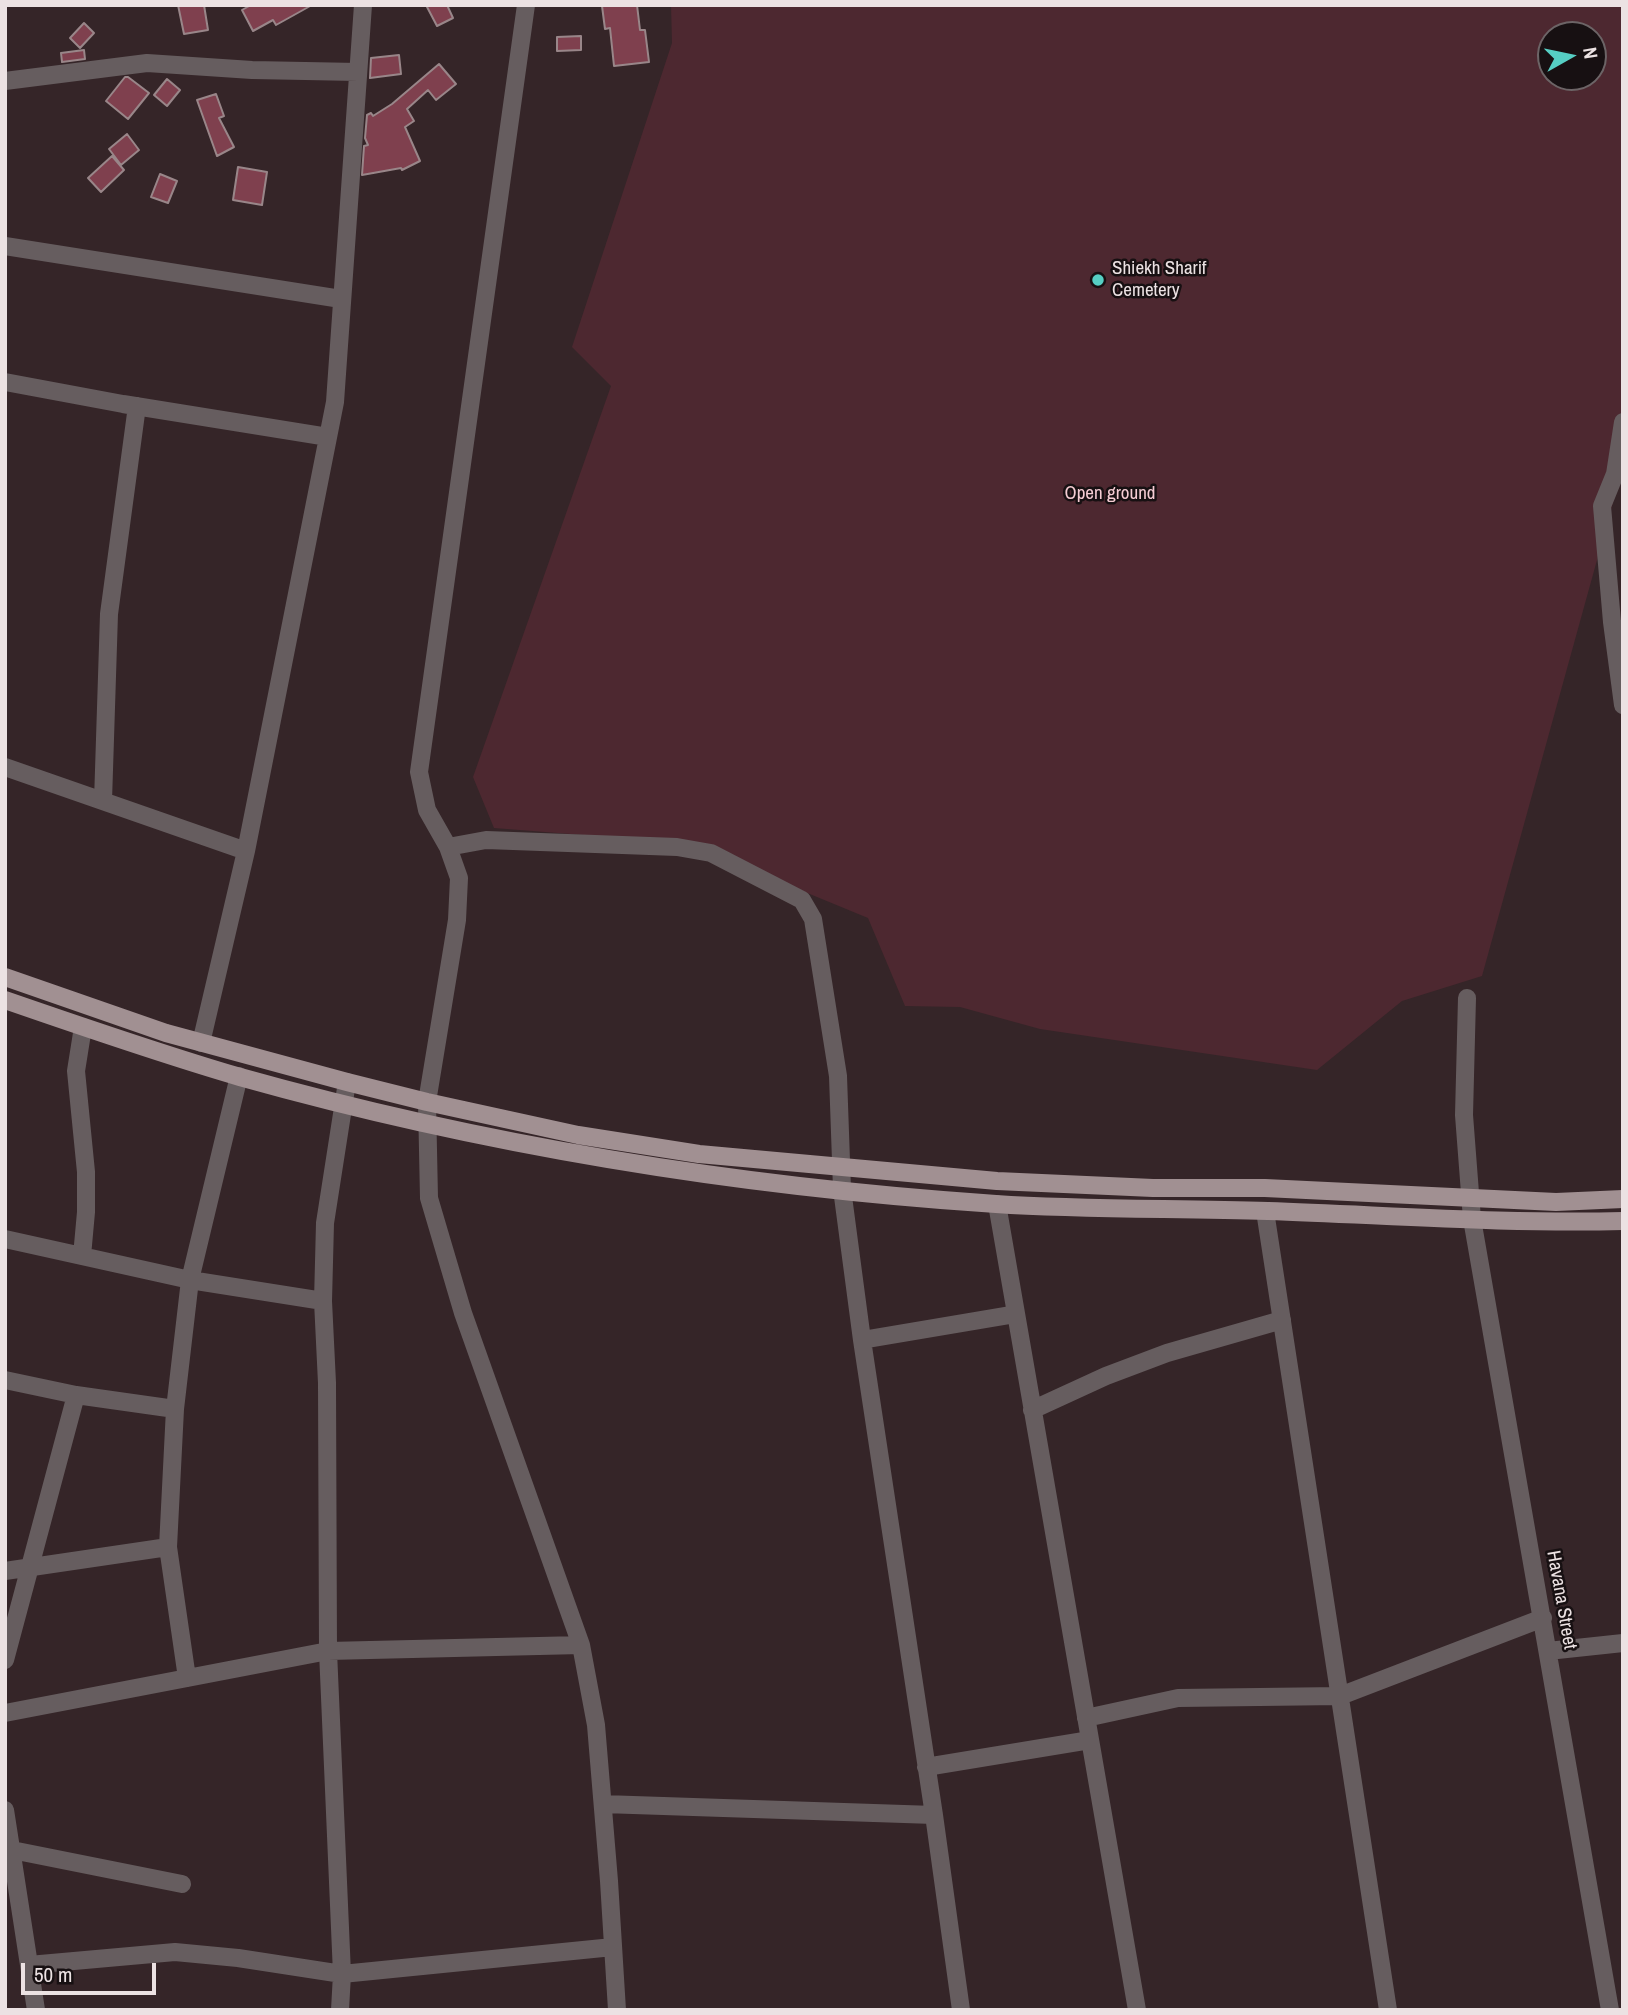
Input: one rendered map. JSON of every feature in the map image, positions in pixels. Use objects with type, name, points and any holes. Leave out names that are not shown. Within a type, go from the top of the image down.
[{"type":"main road","points":[[5,977],[201,1043],[347,1082],[578,1135],[699,1154],[997,1181],[1153,1188],[1265,1188],[1556,1202],[1623,1199]]},
{"type":"main road","points":[[5,1000],[239,1076],[344,1104],[427,1124],[575,1153],[697,1173],[997,1204],[1559,1223],[1623,1221]]},
{"type":"street","points":[[201,1043],[246,851],[335,402],[363,5]]},
{"type":"street","points":[[526,5],[419,772],[427,810],[448,847],[459,878],[457,919],[427,1102],[429,1198],[463,1313],[581,1644],[596,1725],[617,2010]]},
{"type":"street","points":[[5,81],[147,63],[252,70],[358,72]]},
{"type":"street","points":[[5,246],[341,299]]},
{"type":"street","points":[[5,382],[328,437]]},
{"type":"street","points":[[103,801],[109,614],[137,406]]},
{"type":"street","points":[[1623,422],[1615,474],[1602,506],[1612,622],[1623,705]]},
{"type":"street","points":[[5,766],[246,851]]},
{"type":"street","points":[[448,847],[486,840],[677,847],[711,853],[802,900],[813,919],[838,1076],[842,1189],[862,1340],[961,2010]]},
{"type":"street","name":"Havana Street","points":[[1467,998],[1464,1115],[1472,1219],[1610,2010]]},
{"type":"street","points":[[82,1256],[86,1172],[76,1072],[83,1027]]},
{"type":"street","points":[[187,1678],[168,1547],[175,1409],[190,1280],[239,1076]]},
{"type":"street","points":[[340,2010],[342,1974],[328,1651],[327,1383],[323,1301],[326,1223],[347,1082]]},
{"type":"street","points":[[997,1204],[1137,2010]]},
{"type":"street","points":[[1265,1211],[1388,2010]]},
{"type":"street","points":[[5,1239],[190,1280],[323,1301]]},
{"type":"street","points":[[862,1340],[1016,1314]]},
{"type":"street","points":[[1032,1410],[1106,1376],[1167,1353],[1282,1320]]},
{"type":"street","points":[[5,1380],[76,1395],[175,1409]]},
{"type":"street","points":[[5,1660],[76,1395]]},
{"type":"street","points":[[5,1571],[168,1547]]},
{"type":"street","points":[[1086,1718],[1178,1698],[1340,1696],[1543,1618]]},
{"type":"street","points":[[1548,1651],[1623,1643]]},
{"type":"street","points":[[5,1713],[328,1651],[581,1644]]},
{"type":"street","points":[[926,1767],[1090,1740]]},
{"type":"street","points":[[603,1804],[934,1815]]},
{"type":"street","points":[[5,1810],[10,1860],[36,2010]]},
{"type":"street","points":[[10,1860],[182,1884]]},
{"type":"street","points":[[29,1965],[175,1952],[238,1958],[342,1974],[613,1947]]},
{"type":"green space","name":"Open ground","points":[[671,5],[1623,5],[1623,466],[1482,976],[1402,1001],[1317,1070],[1040,1029],[960,1007],[905,1006],[868,918],[686,843],[494,828],[473,777],[611,386],[572,347],[672,43]]},
{"type":"building","points":[[178,5],[204,5],[208,30],[184,34]]},
{"type":"building","points":[[251,5],[312,5],[276,25],[273,20],[253,31],[242,10]]},
{"type":"building","points":[[426,5],[447,5],[453,18],[437,26]]},
{"type":"building","points":[[637,5],[640,30],[645,30],[649,62],[614,66],[610,28],[605,29],[602,6]]},
{"type":"building","points":[[84,23],[94,33],[80,48],[70,38]]},
{"type":"building","points":[[581,36],[581,50],[557,51],[557,37]]},
{"type":"building","points":[[84,50],[85,59],[62,62],[61,53]]},
{"type":"building","points":[[399,55],[401,74],[370,78],[371,58]]},
{"type":"building","points":[[439,64],[456,84],[436,100],[428,90],[407,109],[414,121],[405,127],[420,161],[402,170],[401,168],[362,175],[364,146],[368,145],[365,138],[367,115],[371,113],[373,116],[392,104]]},
{"type":"building","points":[[125,77],[149,93],[128,119],[106,101]]},
{"type":"building","points":[[167,79],[180,90],[167,106],[154,95]]},
{"type":"building","points":[[216,94],[224,116],[219,118],[234,147],[217,156],[197,100]]},
{"type":"building","points":[[127,134],[139,150],[121,165],[109,149]]},
{"type":"building","points":[[112,156],[124,170],[101,192],[88,178]]},
{"type":"building","points":[[238,167],[267,172],[262,205],[233,200]]},
{"type":"building","points":[[160,174],[177,181],[168,203],[151,197]]},
{"type":"place","name":"Shiekh Sharif Cemetery","points":[[1098,280]]}]
